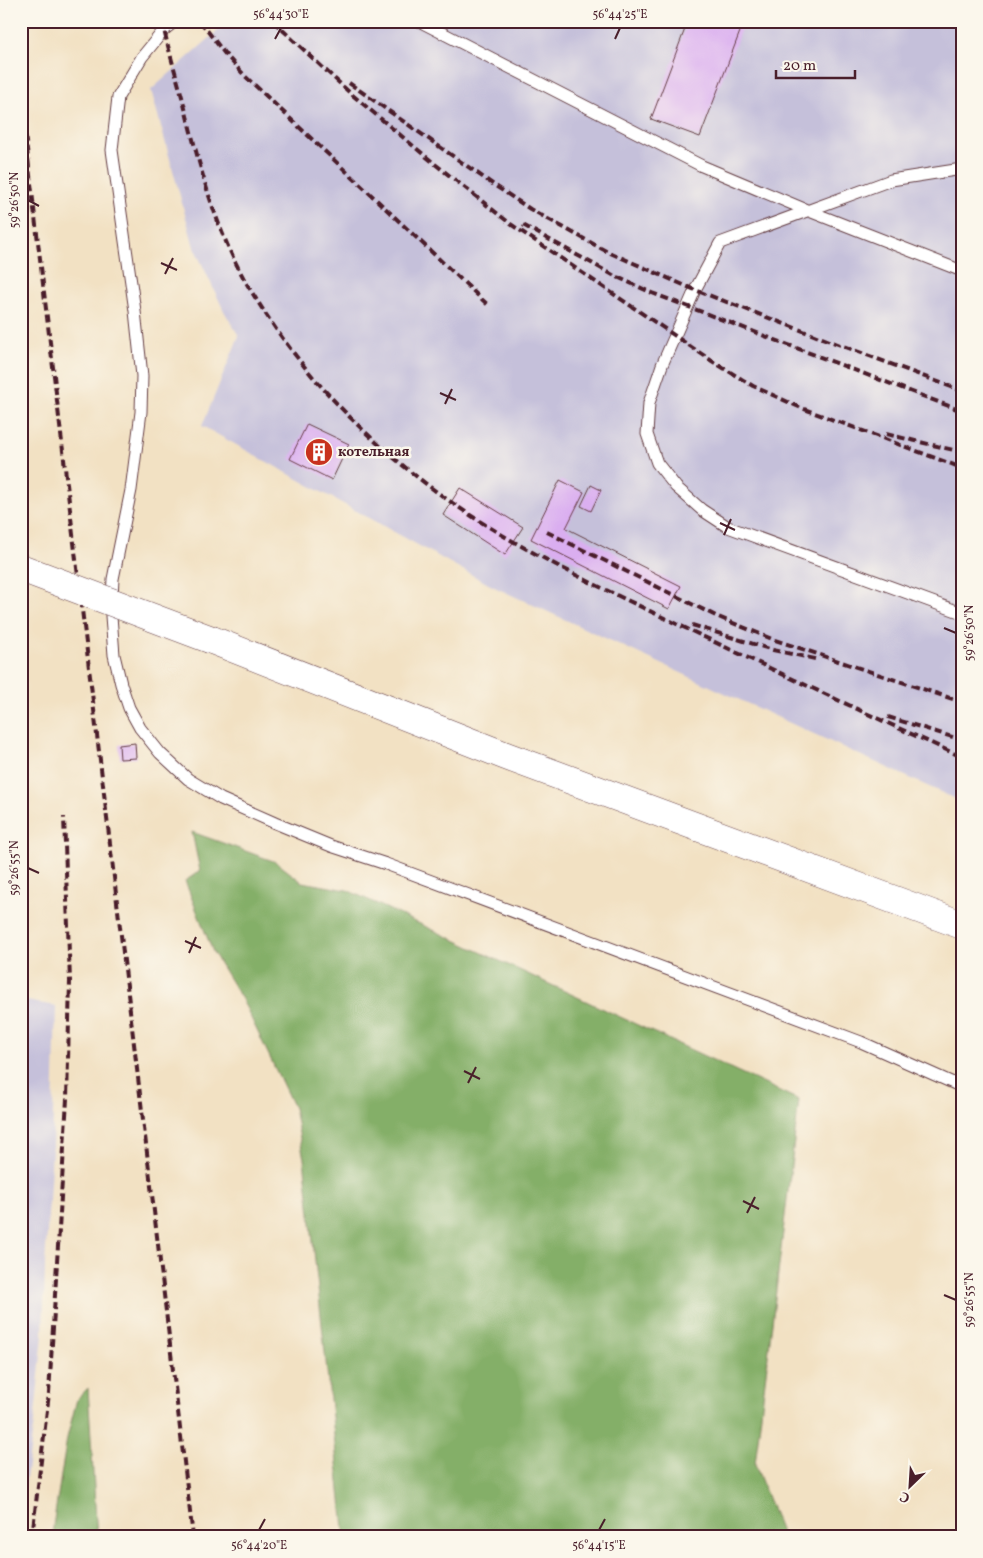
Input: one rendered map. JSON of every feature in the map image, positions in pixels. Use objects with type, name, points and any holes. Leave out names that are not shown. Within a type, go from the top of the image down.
[{"type":"main road","points":[[21,568],[212,640],[506,756],[962,925]]},
{"type":"lane","points":[[175,21],[164,30],[142,57],[118,97],[112,150],[135,311],[142,376],[141,412],[131,490],[113,579],[111,616],[114,655],[121,684],[140,728],[160,753],[188,779],[221,799],[239,807],[332,846],[386,864],[861,1042],[962,1087]]},
{"type":"lane","points":[[419,21],[702,166],[809,211],[962,271]]},
{"type":"lane","points":[[962,169],[891,180],[720,243],[695,290],[662,365],[649,403],[647,434],[656,463],[676,487],[702,510],[728,527],[962,613]]},
{"type":"shaded area","points":[[229,21],[962,21],[962,802],[492,586],[202,426],[239,336],[224,311],[194,247],[151,90]]},
{"type":"shaded area","points":[[21,1000],[56,1006],[52,1150],[43,1335],[35,1415],[21,1514]]},
{"type":"green space","points":[[192,832],[276,862],[302,882],[347,890],[799,1100],[755,1464],[783,1537],[345,1537],[304,1159],[294,1108],[243,1001],[213,952],[185,881],[200,871]]},
{"type":"green space","points":[[88,1388],[97,1537],[53,1537],[53,1526],[67,1438],[77,1399]]},
{"type":"building","points":[[688,21],[744,21],[700,137],[651,119]]},
{"type":"building","name":"котельная","points":[[307,424],[349,444],[332,480],[290,459]]},
{"type":"building","points":[[560,480],[584,492],[566,528],[681,586],[669,609],[531,539]]},
{"type":"building","points":[[591,485],[601,490],[591,511],[581,506]]},
{"type":"building","points":[[460,488],[523,527],[505,555],[443,515]]},
{"type":"building","points":[[135,743],[136,758],[120,759],[119,745]]},
{"type":"railway","points":[[162,21],[205,183],[220,227],[239,269],[273,325],[299,360],[327,393],[389,454],[458,507],[539,556],[714,642],[962,757]]},
{"type":"railway","points":[[200,21],[225,54],[245,76],[489,306]]},
{"type":"railway","points":[[273,21],[350,93],[512,225],[712,361],[753,386],[799,407],[962,468]]},
{"type":"railway","points":[[349,83],[530,209],[606,251],[695,290],[962,391]]},
{"type":"railway","points":[[21,100],[193,1537]]},
{"type":"railway","points":[[523,225],[613,275],[652,293],[962,411]]},
{"type":"railway","points":[[886,434],[962,452]]},
{"type":"railway","points":[[547,532],[716,616],[772,639],[962,702]]},
{"type":"railway","points":[[692,625],[773,650],[815,659]]},
{"type":"railway","points":[[888,717],[962,740]]},
{"type":"railway","points":[[32,1537],[49,1393],[67,1099],[70,981],[64,817]]},
{"type":"place","name":"котельная","points":[[319,452]]}]
